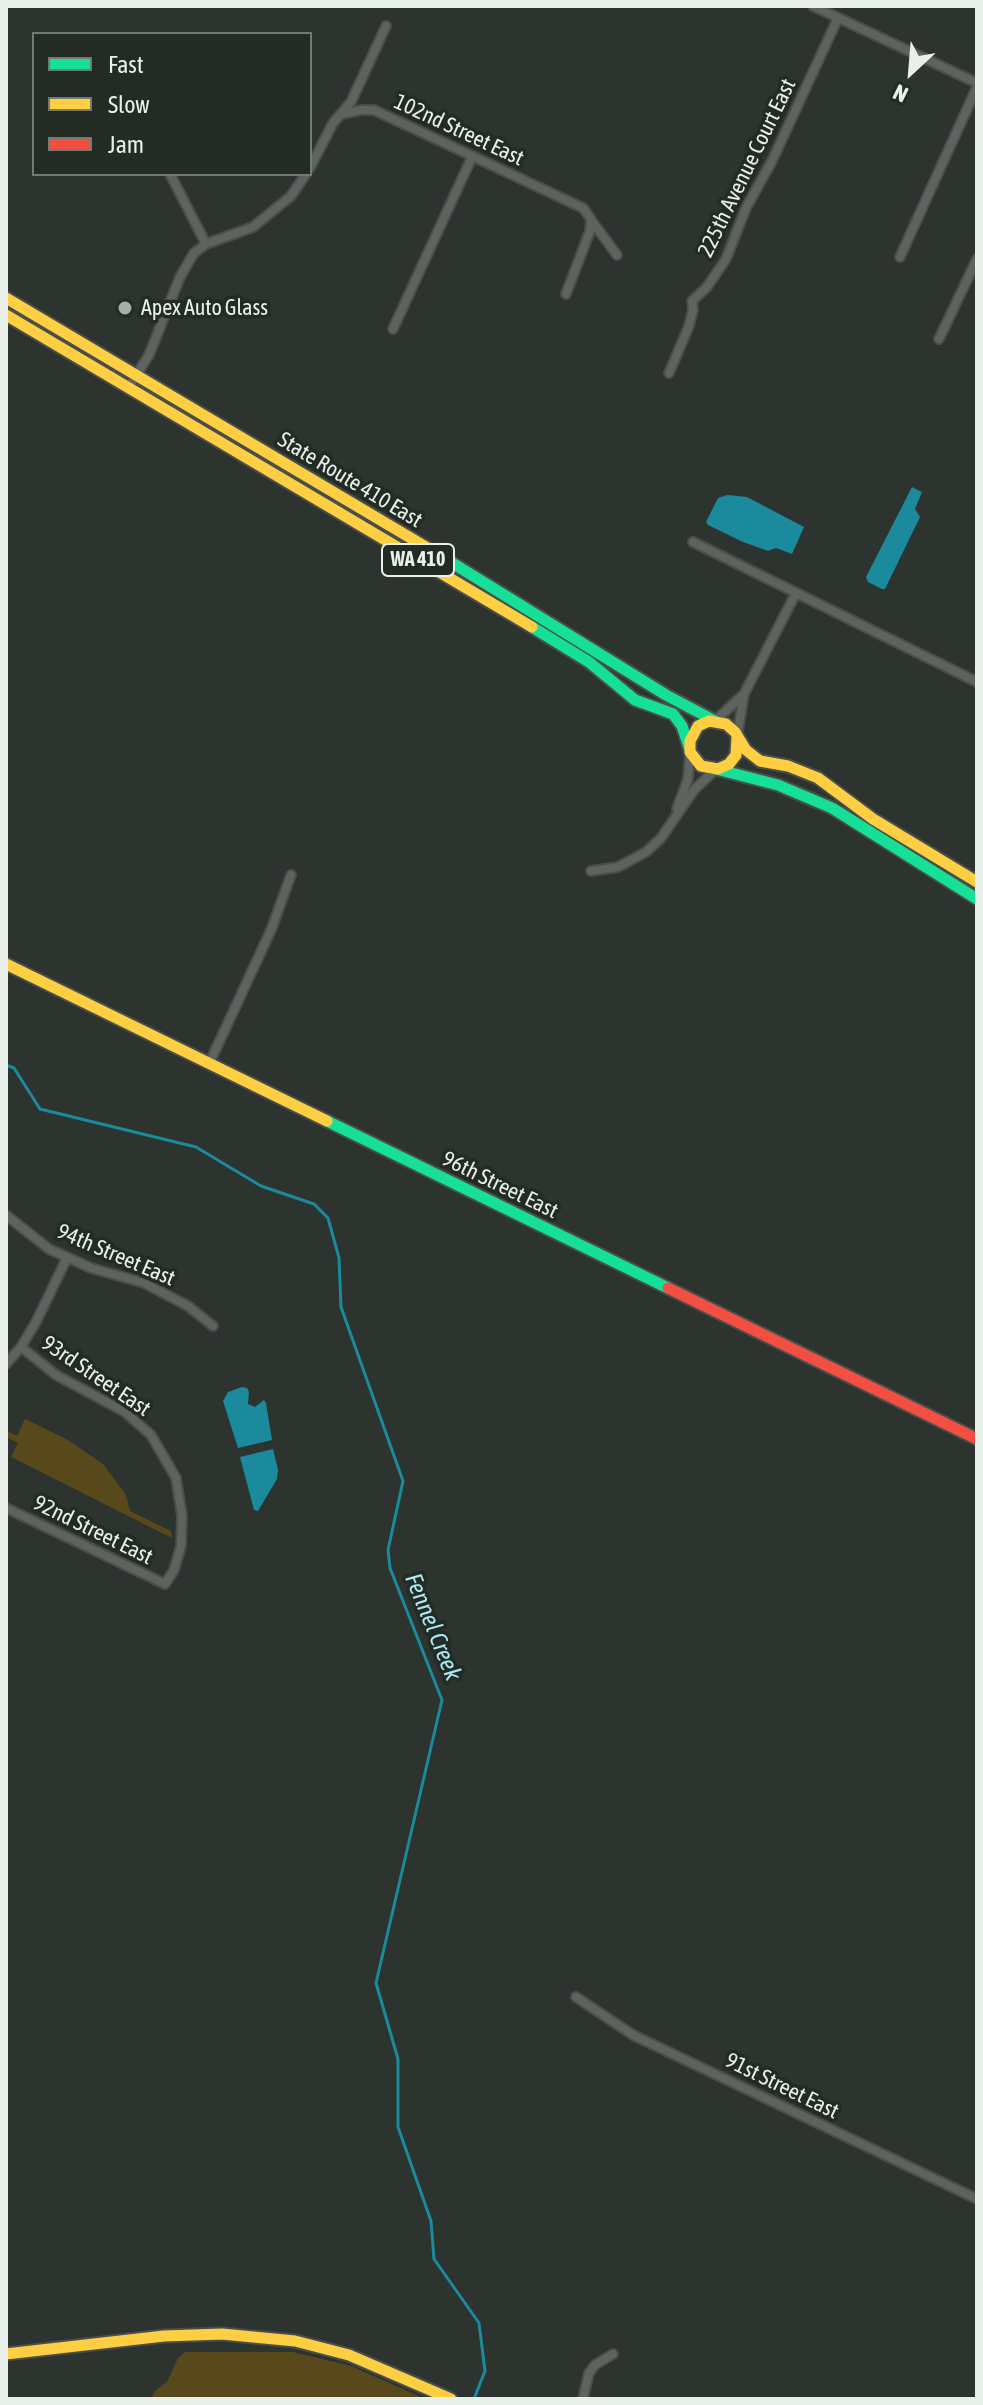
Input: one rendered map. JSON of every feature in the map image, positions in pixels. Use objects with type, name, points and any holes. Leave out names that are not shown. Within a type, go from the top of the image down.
[{"type":"main road","name":"State Route 410 East","points":[[6,298],[599,651],[666,695],[715,721]]},
{"type":"main road","name":"State Route 410 East","points":[[6,315],[559,643],[589,662],[635,700],[673,714],[682,726],[690,749]]},
{"type":"main road","name":"WA 410","points":[[715,721],[726,724],[746,750],[760,761],[788,766],[818,778],[873,819],[977,882]]},
{"type":"main road","points":[[690,749],[691,735],[698,726],[715,721]]},
{"type":"main road","points":[[716,769],[733,760],[738,749],[737,737]]},
{"type":"main road","name":"WA 410","points":[[690,749],[701,766],[778,785],[832,808],[977,899]]},
{"type":"main road","name":"96th Street East","points":[[6,964],[977,1439]]},
{"type":"main road","points":[[6,2354],[164,2336],[222,2334],[295,2341],[349,2355],[451,2399]]},
{"type":"street","points":[[813,6],[977,85],[900,257]]},
{"type":"street","name":"225th Avenue Court East","points":[[669,373],[689,326],[692,301],[707,287],[726,259],[746,208],[772,161],[838,18]]},
{"type":"street","points":[[312,164],[333,123],[343,114],[386,26]]},
{"type":"street","name":"102nd Street East","points":[[343,114],[374,110],[583,208],[591,219]]},
{"type":"street","points":[[393,329],[472,157]]},
{"type":"street","points":[[171,176],[206,244]]},
{"type":"street","points":[[128,388],[149,355],[180,277],[194,253],[206,244],[253,227],[282,205],[304,176]]},
{"type":"street","points":[[591,219],[617,255]]},
{"type":"street","points":[[566,294],[591,219]]},
{"type":"street","points":[[939,339],[977,259]]},
{"type":"street","points":[[693,542],[977,682]]},
{"type":"street","points":[[737,737],[744,694],[796,593]]},
{"type":"street","points":[[715,721],[744,694]]},
{"type":"street","points":[[672,821],[686,786],[690,749]]},
{"type":"street","points":[[591,871],[609,869],[637,858],[661,838],[694,790],[716,769]]},
{"type":"street","points":[[209,1064],[271,930],[291,875]]},
{"type":"street","name":"94th Street East","points":[[6,1215],[49,1249],[67,1258],[144,1283],[188,1306],[213,1326]]},
{"type":"street","points":[[6,1364],[21,1347],[67,1258]]},
{"type":"street","name":"93rd Street East","points":[[21,1347],[56,1375],[125,1412],[151,1435],[176,1478],[182,1516],[181,1546],[174,1570],[165,1584]]},
{"type":"street","name":"92nd Street East","points":[[6,1508],[165,1584]]},
{"type":"street","name":"91st Street East","points":[[576,1997],[633,2035],[977,2199]]},
{"type":"street","points":[[583,2399],[589,2373],[595,2365],[613,2354]]},
{"type":"shaded area","points":[[25,1419],[68,1440],[103,1464],[126,1495],[130,1511],[171,1531],[172,1538],[11,1457],[18,1443],[6,1437],[6,1430],[17,1436]]},
{"type":"shaded area","points":[[185,2352],[293,2352],[351,2366],[425,2399],[151,2399],[155,2391],[167,2382],[178,2358]]},
{"type":"water","points":[[912,487],[922,492],[915,509],[920,517],[885,589],[882,589],[868,582],[866,577]]},
{"type":"water","points":[[727,495],[747,497],[804,527],[792,554],[776,548],[768,551],[708,525],[706,522],[718,498]]},
{"type":"water","points":[[242,1387],[249,1392],[248,1404],[255,1407],[264,1400],[266,1403],[272,1440],[238,1448],[223,1401],[228,1392]]},
{"type":"water","points":[[273,1449],[277,1479],[258,1511],[254,1510],[240,1457]]},
{"type":"waterway","name":"Fennel Creek","points":[[6,1065],[14,1068],[40,1109],[196,1147],[261,1186],[314,1204],[328,1218],[339,1258],[341,1307],[403,1481],[388,1550],[390,1568],[442,1700],[376,1983],[398,2059],[398,2127],[431,2221],[434,2259],[479,2323],[485,2371],[474,2399]]},
{"type":"traffic: fast","points":[[441,556],[666,695],[715,721]]},
{"type":"traffic: fast","points":[[532,627],[589,662],[635,700],[673,714],[682,726],[689,747]]},
{"type":"traffic: fast","points":[[716,769],[778,785],[832,808],[977,899]]},
{"type":"traffic: fast","points":[[327,1121],[668,1288]]},
{"type":"traffic: slow","points":[[6,298],[441,556]]},
{"type":"traffic: slow","points":[[6,315],[532,627]]},
{"type":"traffic: slow","points":[[737,737],[736,755],[729,764],[718,769],[701,766],[690,752],[690,741],[698,726],[709,721],[726,724],[735,732],[746,750],[760,761],[788,766],[818,778],[873,819],[977,882]]},
{"type":"traffic: slow","points":[[6,964],[327,1121]]},
{"type":"traffic: slow","points":[[6,2354],[164,2336],[222,2334],[295,2341],[349,2355],[451,2399]]},
{"type":"traffic: jam","points":[[668,1288],[977,1439]]},
{"type":"place","name":"Apex Auto Glass","points":[[125,308]]}]
